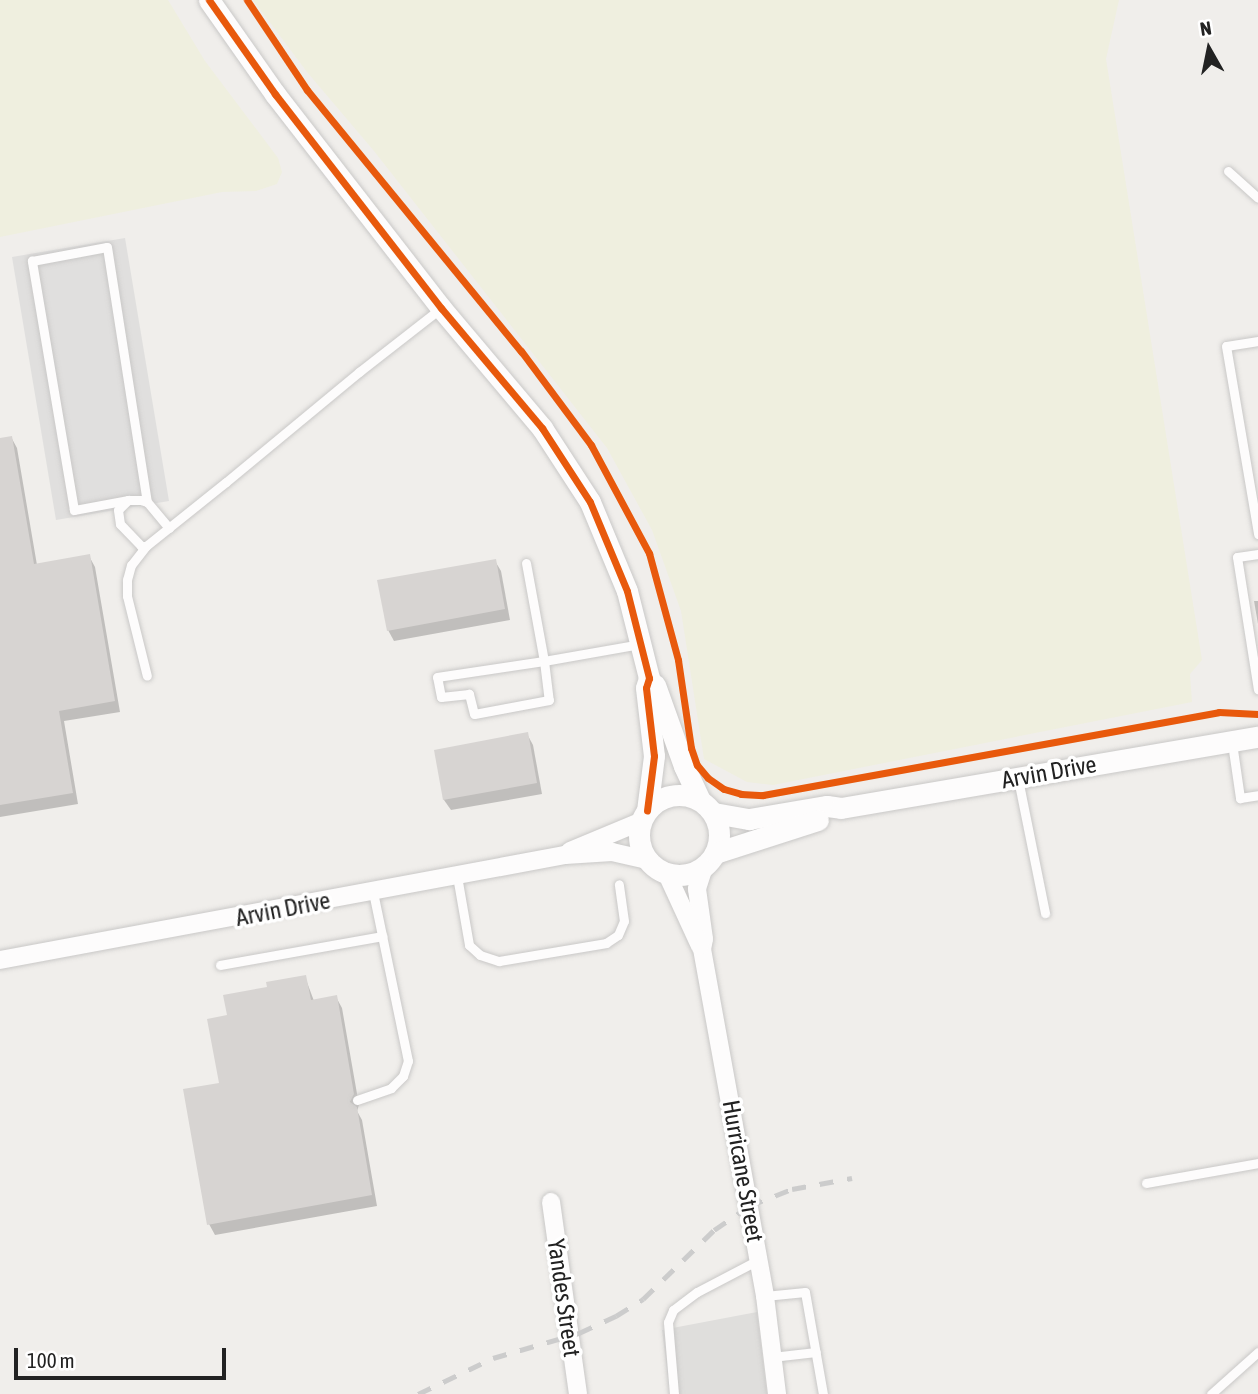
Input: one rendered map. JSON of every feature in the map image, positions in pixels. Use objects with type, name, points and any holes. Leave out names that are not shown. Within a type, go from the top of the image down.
[{"type":"street","points":[[209,0],[275,94],[441,308],[542,428],[590,502],[627,591],[649,678],[646,688],[654,756],[640,842],[647,860]]},
{"type":"street","points":[[649,678],[656,686],[684,766],[718,833],[710,860]]},
{"type":"street","name":"Arvin Drive","points":[[565,855],[574,848],[644,816],[669,797],[679,796],[749,819],[827,806],[841,808],[1258,737]]},
{"type":"street","points":[[684,766],[709,792],[723,801],[754,809],[792,813]]},
{"type":"street","name":"Arvin Drive","points":[[0,960],[565,855],[612,852],[647,860],[666,872],[686,874],[710,860],[829,817],[841,808]]},
{"type":"street","name":"Hurricane Street","points":[[710,860],[696,890],[702,949],[765,1296],[777,1394]]},
{"type":"street","name":"Hurricane Street","points":[[666,872],[695,941],[702,949]]},
{"type":"street","name":"Yandes Street","points":[[551,1202],[578,1394]]},
{"type":"lane","points":[[1228,171],[1258,198]]},
{"type":"lane","points":[[147,502],[107,247],[32,261],[74,510],[136,498],[147,502],[169,528]]},
{"type":"lane","points":[[147,676],[127,596],[131,565],[146,546],[441,308]]},
{"type":"lane","points":[[1258,341],[1226,346],[1258,534]]},
{"type":"lane","points":[[128,500],[118,510],[120,524],[141,546],[146,546]]},
{"type":"lane","points":[[1258,554],[1237,557],[1258,689]]},
{"type":"lane","points":[[526,564],[544,661],[549,700],[474,714],[469,694],[441,697],[437,677],[544,661],[642,644]]},
{"type":"lane","points":[[1232,741],[1240,798],[1258,795]]},
{"type":"lane","points":[[1017,777],[1045,913]]},
{"type":"lane","points":[[457,876],[469,945],[480,955],[499,961],[606,943],[618,935],[624,921],[619,884]]},
{"type":"lane","points":[[357,1100],[391,1088],[403,1076],[408,1061],[373,891]]},
{"type":"lane","points":[[220,965],[382,936]]},
{"type":"lane","points":[[1146,1183],[1258,1163]]},
{"type":"lane","points":[[674,1394],[668,1322],[673,1310],[697,1292],[758,1260]]},
{"type":"lane","points":[[765,1296],[805,1292],[823,1394]]},
{"type":"lane","points":[[772,1357],[816,1352]]},
{"type":"lane","points":[[1211,1394],[1258,1352]]},
{"type":"shaded area","points":[[125,238],[169,501],[56,520],[12,257]]},
{"type":"shaded area","points":[[757,1312],[767,1394],[670,1394],[662,1330]]},
{"type":"green space","points":[[0,0],[168,0],[205,61],[278,158],[282,172],[277,184],[256,191],[222,192],[0,237]]},
{"type":"green space","points":[[253,0],[1119,0],[1106,59],[1202,660],[1190,674],[1192,702],[773,785],[747,782],[704,759],[681,611],[652,530],[607,448],[374,151],[307,72]]},
{"type":"building","points":[[12,436],[34,564],[90,554],[115,701],[59,711],[73,793],[0,805],[0,438]]},
{"type":"building","points":[[496,559],[505,609],[387,631],[377,580]]},
{"type":"building","points":[[528,732],[537,783],[443,800],[434,750]]},
{"type":"building","points":[[306,975],[311,1000],[337,995],[354,1094],[350,1102],[357,1107],[372,1195],[207,1225],[183,1089],[219,1083],[207,1019],[227,1015],[223,995],[267,987],[266,982]]},
{"type":"railway","points":[[418,1394],[493,1358],[579,1333],[616,1316],[643,1299],[714,1230],[749,1206],[792,1189],[852,1178]]},
{"type":"cycle path","points":[[209,0],[275,94],[441,308],[542,428],[590,502],[627,591],[649,678],[646,688],[654,756],[647,811]]},
{"type":"cycle path","points":[[247,0],[307,90],[521,351],[591,445],[649,553],[678,660],[691,748],[697,765],[708,778],[724,789],[741,794],[763,795],[1219,712],[1258,714]]}]
